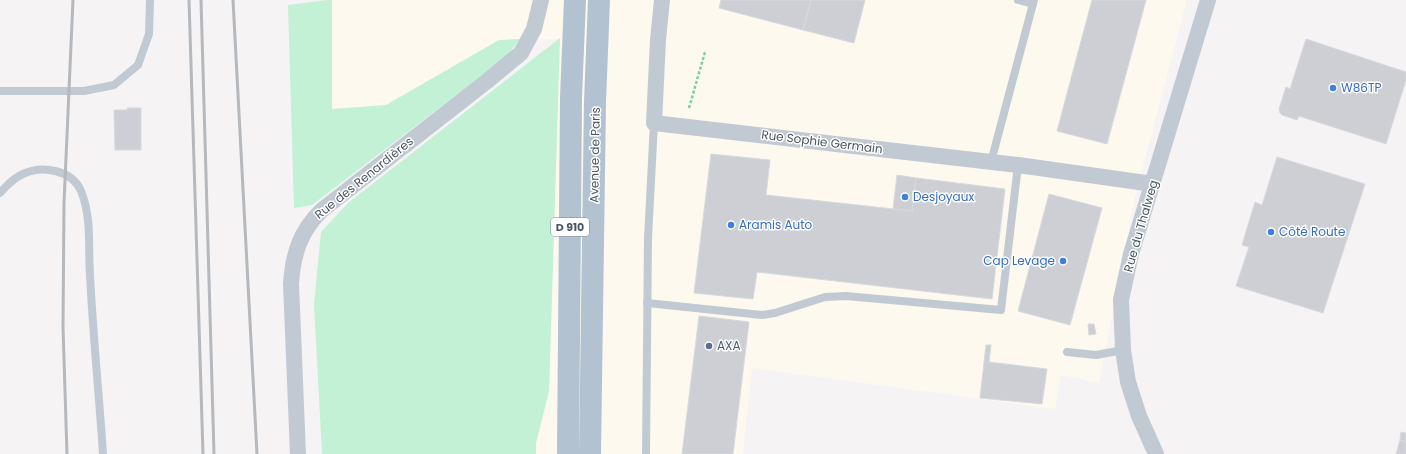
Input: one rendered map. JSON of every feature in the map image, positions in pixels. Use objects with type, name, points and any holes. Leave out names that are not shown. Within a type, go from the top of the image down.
[{"type":"main road","name":"Avenue de Paris","points":[[568,454],[572,97],[575,0]]},
{"type":"main road","name":"Avenue de Paris","points":[[590,454],[598,0]]},
{"type":"street","name":"Rue des Renardières","points":[[298,454],[291,307],[292,266],[297,247],[313,219],[322,210],[521,53],[534,29],[541,0]]},
{"type":"street","points":[[654,123],[658,40],[662,0]]},
{"type":"street","name":"Rue du Thalweg","points":[[1156,454],[1139,416],[1128,382],[1123,350],[1122,300],[1131,254],[1208,0]]},
{"type":"street","name":"Rue Sophie Germain","points":[[654,123],[1018,165],[1153,184]]},
{"type":"lane","points":[[0,91],[84,91],[114,85],[138,65],[149,34],[150,0]]},
{"type":"lane","points":[[991,162],[1034,2],[1018,0]]},
{"type":"lane","points":[[646,454],[648,238],[654,123]]},
{"type":"lane","points":[[647,303],[762,315],[775,313],[825,297],[846,296],[1001,310],[1018,165]]},
{"type":"lane","points":[[0,193],[12,181],[23,174],[37,170],[61,172],[74,180],[80,190],[87,214],[89,274],[103,454]]},
{"type":"lane","points":[[1067,352],[1096,355],[1123,350]]},
{"type":"path","points":[[684,126],[705,52]]},
{"type":"shaded area","points":[[332,0],[1187,0],[1135,197],[1099,383],[1061,375],[1055,409],[752,368],[743,454],[536,454],[536,443],[549,391],[560,39],[499,40],[386,105],[332,109]]},
{"type":"green space","points":[[332,0],[332,109],[386,105],[499,40],[520,39],[506,57],[312,205],[294,208],[288,5]]},
{"type":"green space","points":[[560,38],[549,391],[536,443],[536,454],[322,454],[314,304],[321,232],[348,203]]},
{"type":"building","points":[[721,0],[811,0],[803,30],[719,8]]},
{"type":"building","points":[[811,0],[865,0],[854,43],[803,30]]},
{"type":"building","points":[[1092,0],[1146,0],[1107,144],[1057,131]]},
{"type":"building","points":[[1306,39],[1406,72],[1406,80],[1386,144],[1299,116],[1297,120],[1280,113],[1279,109],[1286,87],[1290,89]]},
{"type":"building","points":[[127,108],[141,108],[141,150],[115,150],[114,110],[127,110]]},
{"type":"building","points":[[711,154],[770,160],[766,195],[912,211],[916,178],[1005,189],[992,299],[757,272],[753,299],[694,293]]},
{"type":"building","points":[[1277,157],[1365,184],[1323,313],[1236,286],[1249,247],[1242,245],[1255,202],[1262,205]]},
{"type":"building","points":[[897,175],[916,178],[912,211],[893,209]]},
{"type":"building","points":[[1049,194],[1102,208],[1070,325],[1018,311]]},
{"type":"building","points":[[699,316],[749,322],[733,454],[682,454]]},
{"type":"building","points":[[1088,324],[1094,324],[1096,334],[1089,335]]},
{"type":"building","points":[[986,345],[991,345],[989,362],[1047,369],[1042,404],[980,398]]},
{"type":"building","points":[[1401,432],[1406,433],[1406,442],[1400,440]]},
{"type":"building","points":[[1400,440],[1406,442],[1406,454],[1396,454]]},
{"type":"railway","points":[[67,454],[63,327],[64,203],[73,0]]},
{"type":"railway","points":[[189,0],[203,454]]},
{"type":"railway","points":[[201,0],[214,454]]},
{"type":"railway","points":[[233,0],[257,454]]},
{"type":"place","name":"W86TP","points":[[1333,88]]},
{"type":"place","name":"Desjoyaux","points":[[905,197]]},
{"type":"place","name":"Aramis Auto","points":[[731,225]]},
{"type":"place","name":"Côté Route","points":[[1271,232]]},
{"type":"place","name":"Cap Levage","points":[[1063,261]]},
{"type":"place","name":"AXA","points":[[709,346]]}]
